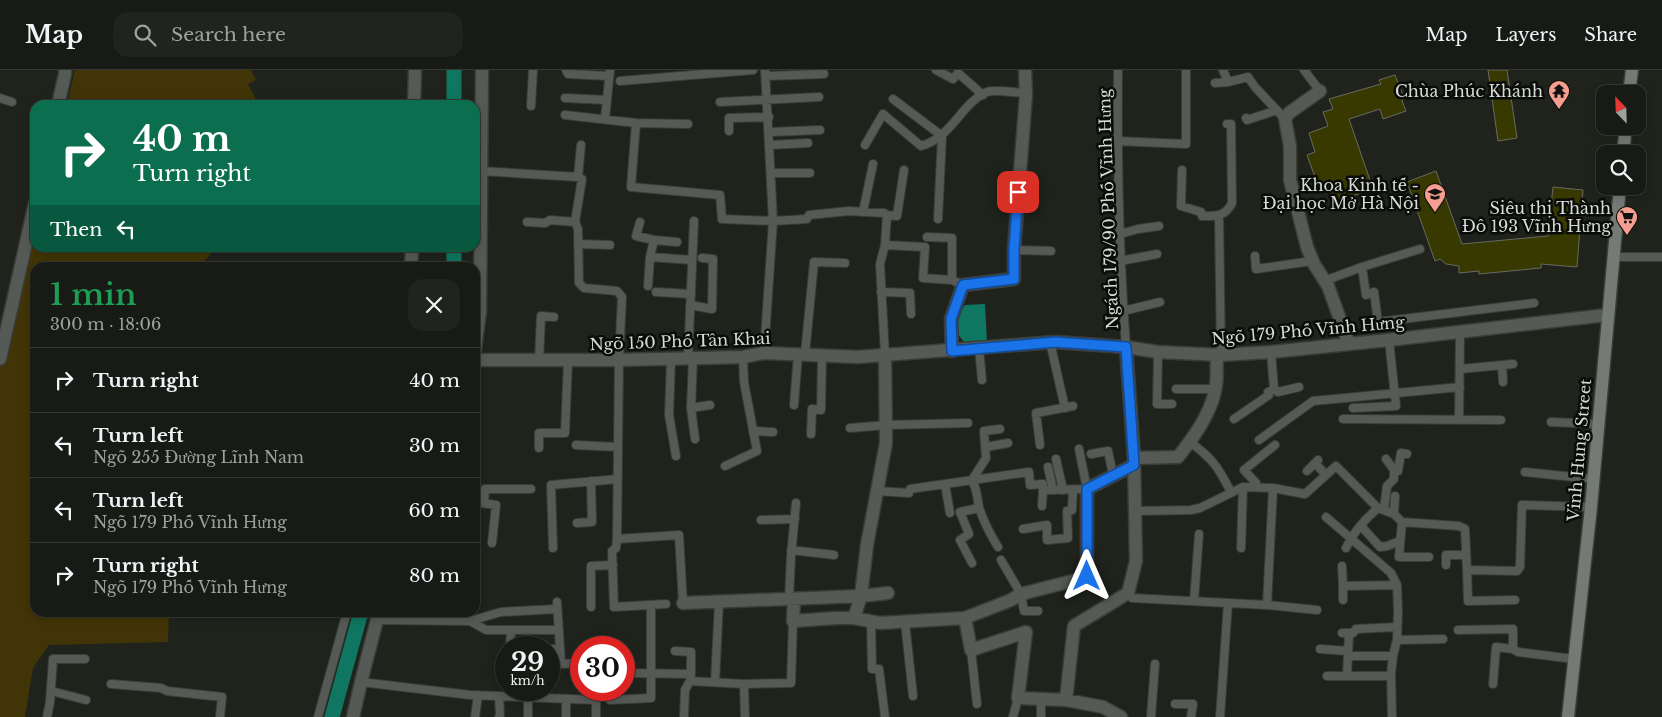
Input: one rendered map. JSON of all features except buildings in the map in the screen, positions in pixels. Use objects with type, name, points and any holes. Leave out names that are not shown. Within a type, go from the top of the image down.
[{"type":"main road","points":[[1632,70],[1634,85]]},
{"type":"main road","name":"Vinh Hung Street","points":[[1568,717],[1593,479],[1619,195]]},
{"type":"street","points":[[59,100],[65,74],[64,70]]},
{"type":"street","points":[[414,100],[415,70]]},
{"type":"street","points":[[480,311],[482,70]]},
{"type":"street","points":[[952,351],[951,319],[957,283],[1014,279],[1014,250],[1026,93],[1026,70]]},
{"type":"street","points":[[1320,91],[1289,113],[1281,115],[1290,146],[1290,180],[1307,248],[1312,261],[1328,286],[1349,344]]},
{"type":"street","points":[[0,358],[30,225]]},
{"type":"street","name":"Ngõ 179 Phố Vĩnh Hưng","points":[[885,355],[1050,342],[1126,347],[1158,352],[1219,355],[1271,352],[1389,340],[1607,314]]},
{"type":"street","points":[[1066,700],[1074,626],[1128,593],[1136,561],[1134,461],[1126,347]]},
{"type":"street","name":"Ngõ 150 Phố Tân Khai","points":[[480,360],[743,358],[764,353],[858,358],[885,355]]},
{"type":"street","points":[[854,618],[861,596],[867,546],[886,443],[885,355]]},
{"type":"street","points":[[792,599],[793,620],[854,618],[871,622],[905,622],[964,618],[1011,600],[1021,594],[1080,580],[1087,576],[1087,489],[1134,461],[1178,457],[1190,442],[1211,406],[1216,389],[1219,355]]},
{"type":"street","points":[[683,603],[861,596],[888,593]]},
{"type":"street","points":[[354,717],[378,617]]},
{"type":"street","points":[[964,618],[971,650],[1026,632],[1018,698],[1066,700],[1103,706],[1121,717]]},
{"type":"lane","points":[[531,106],[533,70]]},
{"type":"lane","points":[[566,70],[568,74],[610,73],[605,119]]},
{"type":"lane","points":[[620,81],[753,70]]},
{"type":"lane","points":[[936,70],[953,80],[958,72],[983,95]]},
{"type":"lane","name":"Ngách 179/90 Phố Vĩnh Hưng","points":[[1118,70],[1117,141],[1120,261],[1126,347]]},
{"type":"lane","points":[[1117,141],[1186,144],[1186,70]]},
{"type":"lane","points":[[1223,70],[1228,82]]},
{"type":"lane","points":[[1304,70],[1320,91]]},
{"type":"lane","points":[[764,353],[773,221],[766,73],[824,74]]},
{"type":"lane","points":[[1215,82],[1228,82],[1248,77],[1254,87],[1281,115]]},
{"type":"lane","points":[[865,145],[883,114],[921,146],[932,143],[942,136],[974,102],[988,92],[1026,93]]},
{"type":"lane","points":[[720,102],[819,97]]},
{"type":"lane","points":[[0,98],[12,102]]},
{"type":"lane","points":[[565,98],[606,100]]},
{"type":"lane","points":[[893,99],[942,136]]},
{"type":"lane","points":[[564,115],[636,124],[688,124]]},
{"type":"lane","points":[[1246,118],[1248,120],[1281,115]]},
{"type":"lane","points":[[729,131],[729,118],[769,117]]},
{"type":"lane","points":[[636,124],[631,187],[720,195],[719,220],[773,221],[806,219],[809,215],[863,212],[884,212],[887,215],[896,216],[904,170]]},
{"type":"lane","points":[[1182,170],[1181,206],[1201,212],[1202,216],[1219,216],[1228,210],[1232,203],[1231,124],[1227,124]]},
{"type":"lane","points":[[770,132],[820,130]]},
{"type":"lane","points":[[938,219],[942,136]]},
{"type":"lane","points":[[770,145],[808,143]]},
{"type":"lane","points":[[578,177],[581,146]]},
{"type":"lane","points":[[863,212],[873,164]]},
{"type":"lane","points":[[481,171],[581,177],[583,181],[575,222],[578,229],[579,282],[581,286],[618,291],[622,297],[619,360],[617,539],[616,548],[612,551],[614,607],[666,604]]},
{"type":"lane","points":[[771,173],[810,172]]},
{"type":"lane","points":[[885,355],[880,264],[887,215]]},
{"type":"lane","points":[[1219,216],[1219,355]]},
{"type":"lane","points":[[526,222],[545,223],[550,220],[575,222]]},
{"type":"lane","points":[[694,221],[690,305],[690,358],[691,408],[695,439]]},
{"type":"lane","points":[[640,222],[636,236],[677,242]]},
{"type":"lane","points":[[1120,234],[1159,226]]},
{"type":"lane","points":[[884,245],[924,247],[924,278],[957,283],[952,238],[927,238]]},
{"type":"lane","points":[[648,286],[650,257],[654,240]]},
{"type":"lane","points":[[578,244],[610,245]]},
{"type":"lane","points":[[1324,281],[1420,249]]},
{"type":"lane","points":[[1014,250],[1051,250]]},
{"type":"lane","points":[[1120,261],[1157,254]]},
{"type":"lane","points":[[1255,256],[1256,269],[1312,261]]},
{"type":"lane","points":[[650,257],[692,260]]},
{"type":"lane","points":[[1614,257],[1662,257]]},
{"type":"lane","points":[[690,305],[712,309],[713,259],[702,258]]},
{"type":"lane","points":[[794,405],[814,262],[844,263]]},
{"type":"lane","points":[[1362,267],[1366,294],[1374,292],[1378,322],[1534,303]]},
{"type":"lane","points":[[656,292],[691,294]]},
{"type":"lane","points":[[881,292],[910,293],[911,314]]},
{"type":"lane","points":[[1123,311],[1160,302]]},
{"type":"lane","points":[[539,360],[540,316],[554,317]]},
{"type":"lane","points":[[1459,420],[1460,332]]},
{"type":"lane","points":[[1353,408],[1396,406],[1389,340]]},
{"type":"lane","points":[[1040,445],[1036,413],[1069,407],[1050,342]]},
{"type":"lane","points":[[979,348],[982,380]]},
{"type":"lane","points":[[1158,352],[1157,404],[1172,404]]},
{"type":"lane","points":[[1271,352],[1274,389]]},
{"type":"lane","points":[[811,434],[812,409],[821,410],[822,356]]},
{"type":"lane","points":[[725,466],[757,451],[744,382],[743,358]]},
{"type":"lane","points":[[672,359],[669,415],[676,456]]},
{"type":"lane","points":[[539,448],[539,433],[565,433],[568,360]]},
{"type":"lane","points":[[1460,369],[1513,364]]},
{"type":"lane","points":[[1502,366],[1503,382]]},
{"type":"lane","points":[[1274,389],[1278,392],[1299,387]]},
{"type":"lane","points":[[1259,440],[1313,401],[1460,387]]},
{"type":"lane","points":[[1176,389],[1216,389]]},
{"type":"lane","points":[[1234,419],[1269,396],[1268,392],[1274,389]]},
{"type":"lane","points":[[691,408],[710,405]]},
{"type":"lane","points":[[1343,419],[1500,420]]},
{"type":"lane","points":[[1550,422],[1598,424]]},
{"type":"lane","points":[[850,428],[968,423]]},
{"type":"lane","points":[[972,480],[986,458],[984,431],[1000,429]]},
{"type":"lane","points":[[753,431],[773,432]]},
{"type":"lane","points":[[1190,442],[1208,456],[1218,468],[1230,492]]},
{"type":"lane","points":[[986,447],[1008,443]]},
{"type":"lane","points":[[576,445],[618,447]]},
{"type":"lane","points":[[1254,487],[1256,483],[1244,470],[1275,445]]},
{"type":"lane","points":[[1043,490],[1087,489],[1079,449]]},
{"type":"lane","points":[[1091,454],[1108,450],[1113,475]]},
{"type":"lane","points":[[1394,470],[1398,471],[1401,453],[1407,454]]},
{"type":"lane","points":[[1136,511],[1191,510],[1200,508],[1244,486],[1273,488],[1305,494],[1336,466],[1338,457]]},
{"type":"lane","points":[[1056,458],[1063,490]]},
{"type":"lane","points":[[1346,548],[1367,517],[1381,509],[1387,486],[1394,479],[1394,470],[1386,459]]},
{"type":"lane","points":[[1307,470],[1317,461],[1326,475]]},
{"type":"lane","points":[[1336,466],[1381,509],[1394,514],[1402,522],[1459,526],[1465,529],[1468,601],[1515,600]]},
{"type":"lane","points":[[1048,468],[1053,490]]},
{"type":"lane","points":[[877,491],[909,493],[910,489],[1028,472],[1030,485],[1043,484],[1042,506]]},
{"type":"lane","points":[[1525,472],[1593,479]]},
{"type":"lane","points":[[553,548],[551,485],[618,479]]},
{"type":"lane","points":[[972,480],[976,487],[979,508],[986,526],[998,547]]},
{"type":"lane","points":[[577,524],[592,522],[591,481]]},
{"type":"lane","points":[[945,484],[950,513]]},
{"type":"lane","points":[[1240,548],[1244,486]]},
{"type":"lane","points":[[480,500],[485,488],[531,489]]},
{"type":"lane","points":[[1267,605],[1273,488]]},
{"type":"lane","points":[[1023,529],[1047,525],[1048,540],[1068,538],[1067,511],[1072,510],[1073,490]]},
{"type":"lane","points":[[1394,514],[1395,496]]},
{"type":"lane","points":[[480,502],[496,505],[492,543]]},
{"type":"lane","points":[[792,599],[791,550],[796,503]]},
{"type":"lane","points":[[1467,570],[1517,571],[1520,567],[1522,505],[1590,507]]},
{"type":"lane","points":[[972,563],[960,540],[969,534],[960,512],[979,508]]},
{"type":"lane","points":[[1326,517],[1391,573],[1397,585],[1398,627],[1393,656],[1392,717]]},
{"type":"lane","points":[[761,520],[795,519]]},
{"type":"lane","points":[[1402,522],[1398,557],[1429,557]]},
{"type":"lane","points":[[1361,526],[1380,546],[1387,546],[1400,541]]},
{"type":"lane","points":[[1194,601],[1199,534]]},
{"type":"lane","points":[[617,539],[679,535],[683,603]]},
{"type":"lane","points":[[791,550],[834,555]]},
{"type":"lane","points":[[1446,565],[1446,555],[1466,555]]},
{"type":"lane","points":[[1001,560],[1021,594],[1024,611],[1038,611]]},
{"type":"lane","points":[[591,607],[591,566],[613,565]]},
{"type":"lane","points":[[1342,566],[1343,600]]},
{"type":"lane","points":[[1343,586],[1397,585]]},
{"type":"lane","points":[[1128,593],[1132,598],[1267,605],[1317,610]]},
{"type":"lane","points":[[715,682],[719,602]]},
{"type":"lane","points":[[1220,717],[1228,603]]},
{"type":"lane","points":[[635,699],[651,698],[651,605]]},
{"type":"lane","points":[[396,617],[470,621],[501,612],[557,606],[559,636]]},
{"type":"lane","points":[[318,717],[346,617]]},
{"type":"lane","points":[[635,673],[744,684],[791,683],[793,620]]},
{"type":"lane","points":[[470,621],[486,630],[559,630]]},
{"type":"lane","points":[[871,622],[872,669],[879,669],[885,717]]},
{"type":"lane","points":[[905,622],[914,696]]},
{"type":"lane","points":[[1347,676],[1348,653],[1346,633],[1354,633],[1356,629],[1398,627]]},
{"type":"lane","points":[[1458,630],[1513,629],[1513,649]]},
{"type":"lane","points":[[511,630],[511,636]]},
{"type":"lane","points":[[1397,640],[1443,639]]},
{"type":"lane","points":[[1493,684],[1496,648],[1574,659]]},
{"type":"lane","points":[[1320,649],[1393,656]]},
{"type":"lane","points":[[560,650],[561,664],[570,664]]},
{"type":"lane","points":[[971,650],[977,704]]},
{"type":"lane","points":[[675,651],[691,652],[690,678],[685,690],[684,717]]},
{"type":"lane","points":[[47,717],[53,659],[85,659]]},
{"type":"lane","points":[[1151,717],[1154,664]]},
{"type":"lane","points":[[1327,676],[1392,676]]},
{"type":"lane","points":[[361,682],[495,696]]},
{"type":"lane","points":[[111,684],[161,688],[167,691],[222,697],[220,717]]},
{"type":"lane","points":[[744,684],[744,717]]},
{"type":"lane","points":[[51,691],[86,700]]},
{"type":"lane","points":[[474,717],[478,695]]},
{"type":"lane","points":[[1012,717],[1018,698]]},
{"type":"lane","points":[[1041,698],[1041,717]]},
{"type":"lane","points":[[560,699],[596,700],[596,717]]},
{"type":"lane","points":[[566,699],[566,717]]},
{"type":"lane","points":[[499,701],[499,717]]},
{"type":"lane","points":[[528,701],[528,717]]},
{"type":"lane","points":[[1175,704],[1193,704],[1191,717]]},
{"type":"shaded area","points":[[75,70],[251,70],[256,80],[248,84],[256,100],[68,100]]},
{"type":"shaded area","points":[[30,250],[30,252],[212,252],[203,262],[30,262],[30,617],[169,617],[168,642],[49,645],[33,668],[25,717],[0,717],[0,368]]},
{"type":"shaded area","points":[[985,304],[987,343],[965,343],[956,329],[958,316],[965,305]]},
{"type":"waterway","points":[[454,70],[454,100]]},
{"type":"waterway","points":[[454,252],[454,262]]},
{"type":"waterway","points":[[332,717],[360,617]]},
{"type":"place","name":"Chùa Phúc Khánh","points":[[1559,110]]},
{"type":"place","name":"Khoa Kinh tế - Đại học Mở Hà Nội","points":[[1435,213]]},
{"type":"place","name":"Siêu thị Thành Đô 193 Vĩnh Hưng","points":[[1627,236]]},
{"type":"route","points":[[1018,192],[1014,279],[963,285],[951,319],[952,351],[1055,342],[1126,347],[1134,465],[1087,489],[1087,576]]}]
